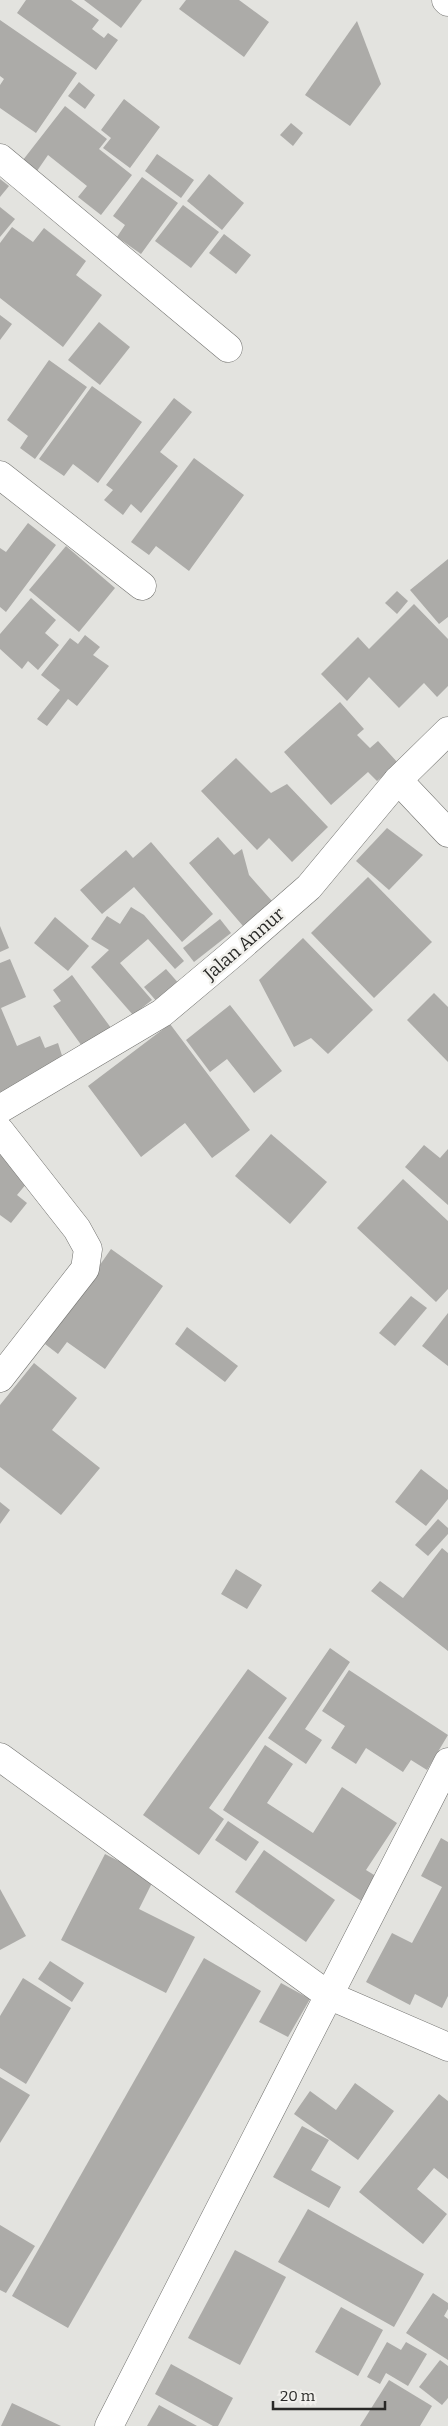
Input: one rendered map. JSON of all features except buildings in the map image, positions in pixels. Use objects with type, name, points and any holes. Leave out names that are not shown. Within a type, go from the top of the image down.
[{"type":"street","points":[[0,158],[228,348]]},
{"type":"street","points":[[0,475],[142,586]]},
{"type":"street","name":"Jalan Annur","points":[[0,1109],[162,1013],[309,887],[398,780],[448,731]]},
{"type":"street","points":[[398,780],[448,832]]},
{"type":"street","points":[[0,1131],[76,1229],[88,1249],[85,1269],[0,1378]]},
{"type":"street","points":[[0,1757],[328,1995],[448,2047]]},
{"type":"street","points":[[109,2426],[448,1762]]}]
